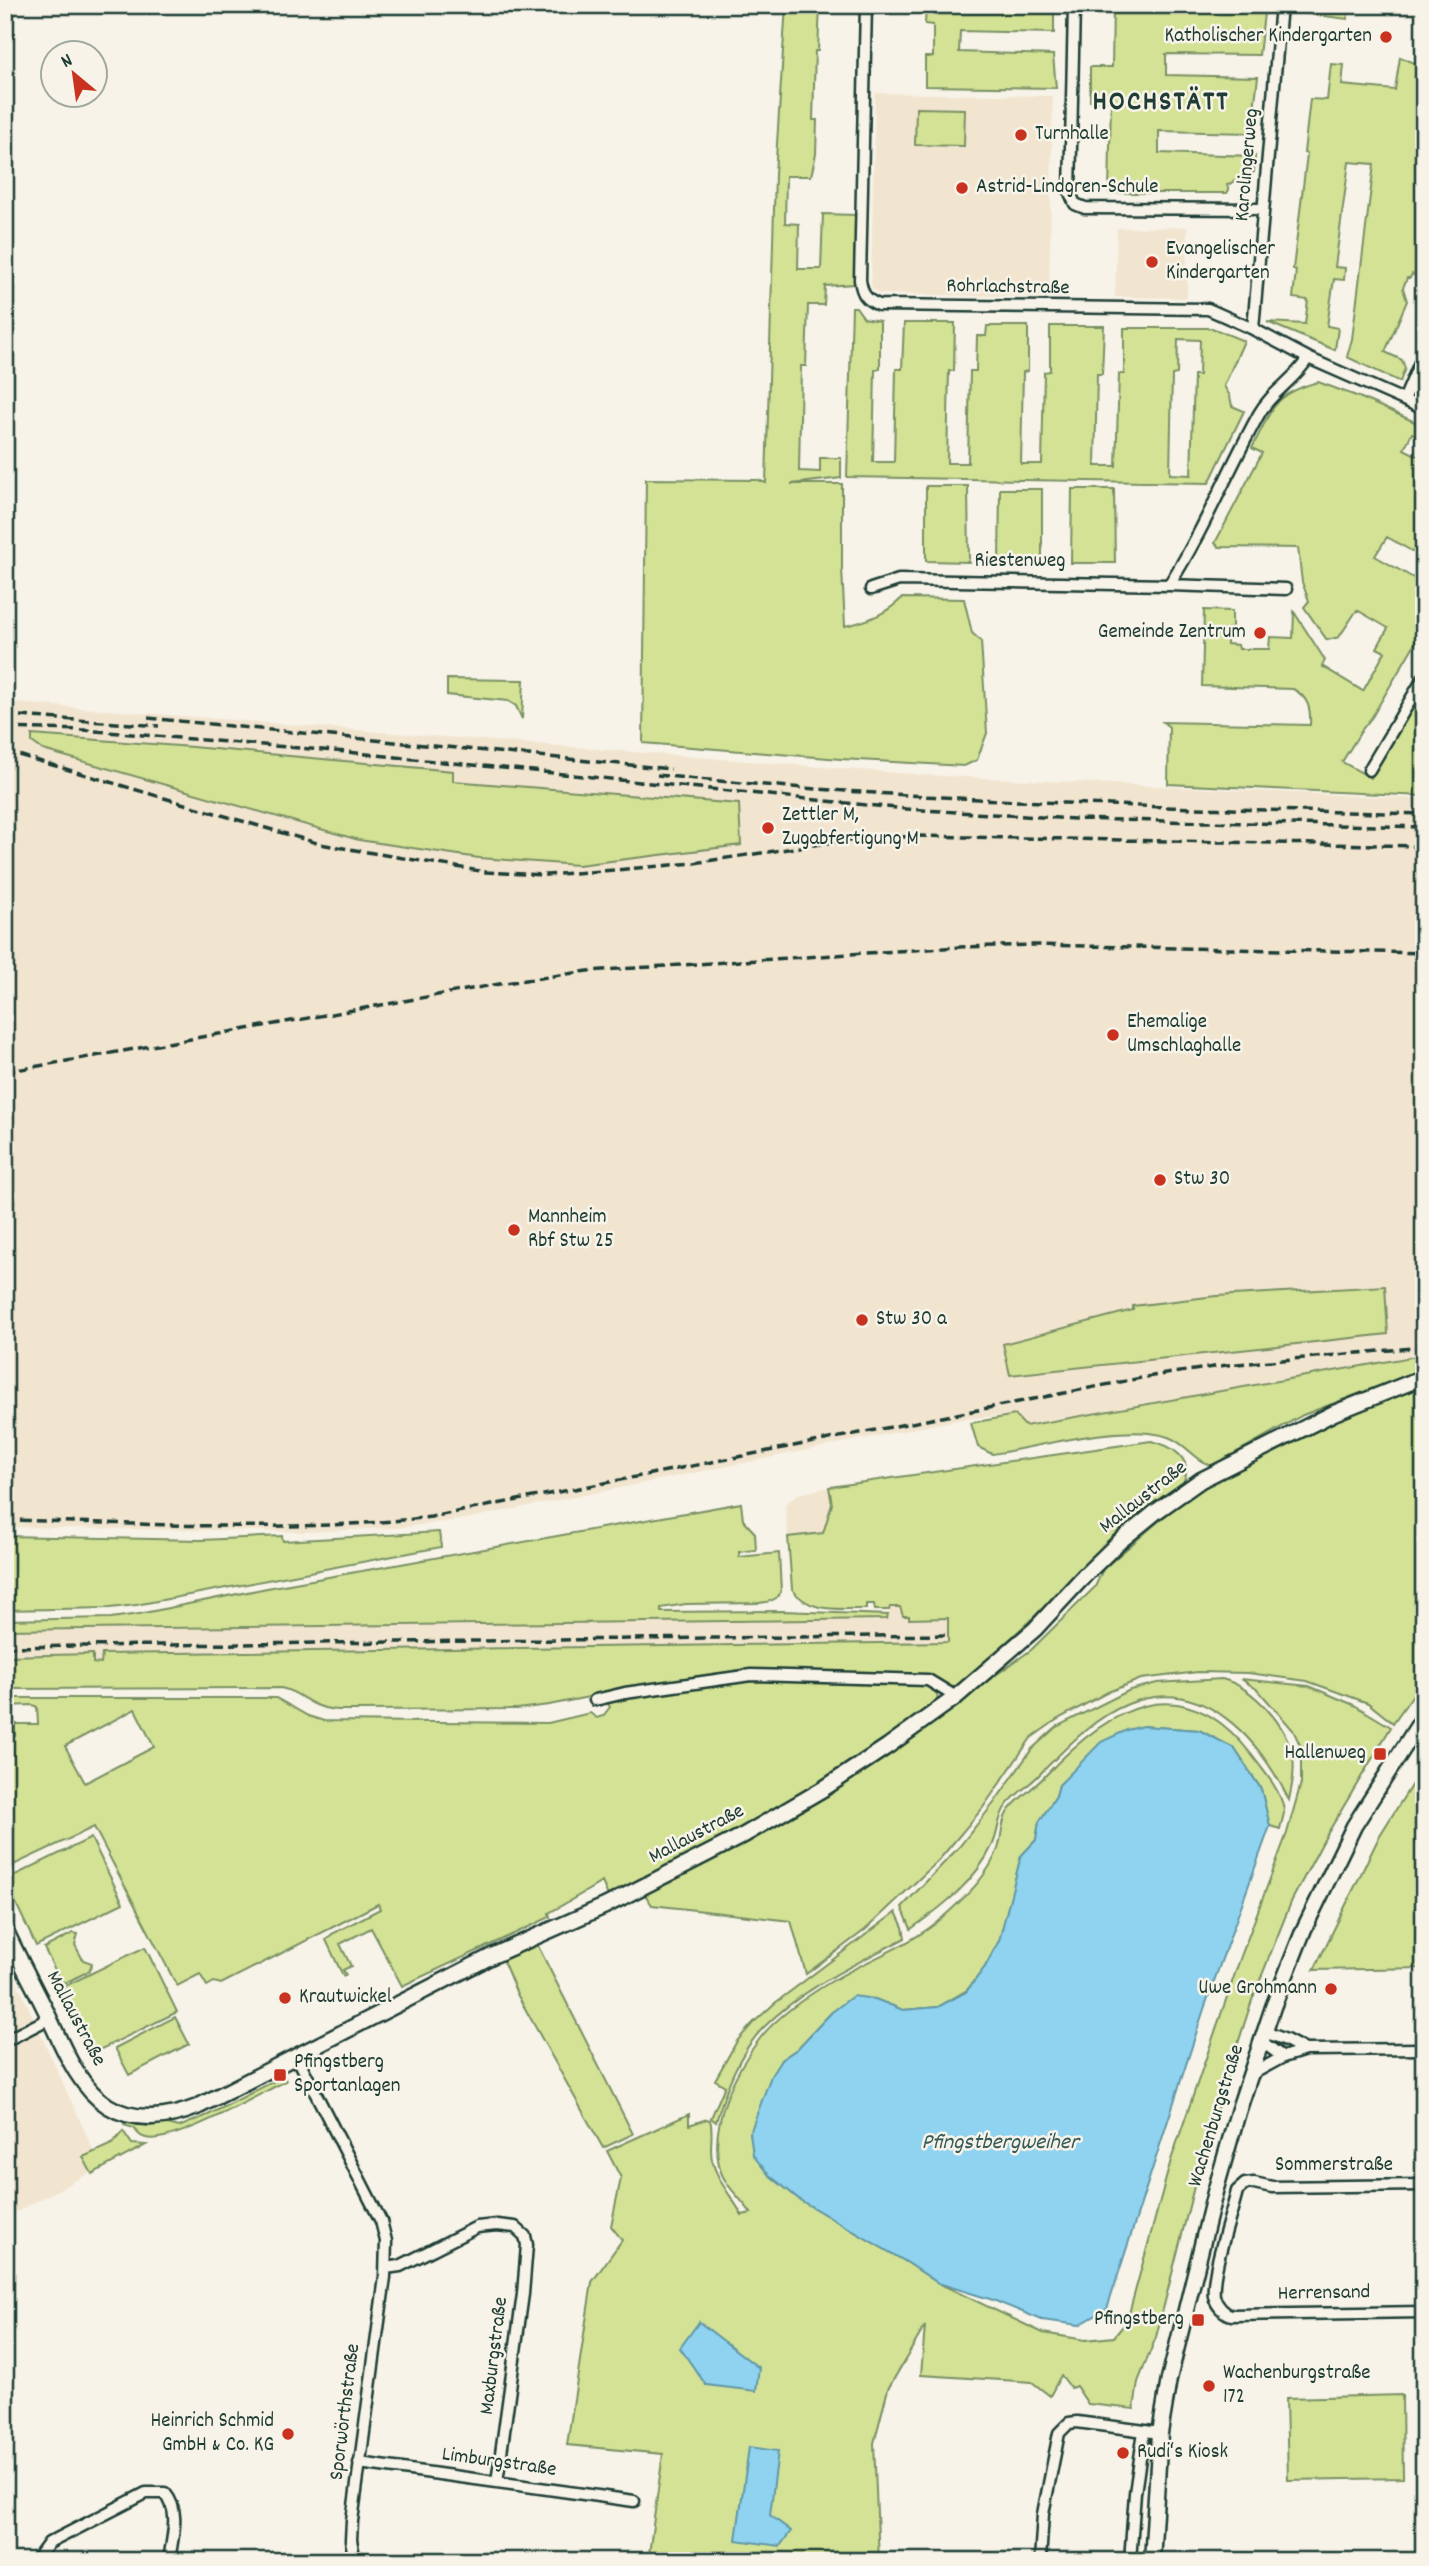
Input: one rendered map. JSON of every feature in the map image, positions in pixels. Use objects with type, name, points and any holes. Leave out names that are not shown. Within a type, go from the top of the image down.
[{"type":"street","name":"Rohrlachstraße","points":[[866,5],[860,280],[861,290],[867,300],[879,305],[1208,310],[1253,329],[1308,358],[1424,408]]},
{"type":"street","points":[[1074,5],[1070,194],[1075,204],[1085,208],[1263,209]]},
{"type":"street","name":"Karolingerweg","points":[[1253,329],[1281,5]]},
{"type":"street","points":[[1405,400],[1424,353]]},
{"type":"street","points":[[1169,585],[1186,559],[1265,403],[1301,370],[1308,358]]},
{"type":"street","name":"Riestenweg","points":[[871,589],[899,580],[1286,589]]},
{"type":"street","points":[[1369,769],[1424,677]]},
{"type":"street","name":"Mallaustraße","points":[[5,1929],[88,2086],[110,2107],[137,2116],[183,2113],[298,2057],[492,1956],[605,1906],[744,1835],[823,1789],[956,1697],[1035,1629],[1085,1574],[1119,1542],[1201,1480],[1322,1418],[1424,1377]]},
{"type":"street","points":[[595,1700],[625,1693],[751,1675],[928,1680],[956,1697]]},
{"type":"street","name":"Wachenburgstraße","points":[[1152,2561],[1160,2433],[1168,2379],[1215,2192],[1263,2037],[1304,1929],[1354,1826],[1424,1716]]},
{"type":"street","points":[[5,2041],[50,2018]]},
{"type":"street","points":[[1263,2037],[1286,2040],[1304,2050]]},
{"type":"street","points":[[1263,2037],[1283,2057]]},
{"type":"street","points":[[1252,2074],[1283,2057],[1304,2050],[1424,2049]]},
{"type":"street","name":"Sporwörthstraße","points":[[298,2057],[381,2221],[386,2241],[386,2268],[352,2521],[351,2540],[355,2561]]},
{"type":"street","name":"Wachenburgstraße","points":[[1226,2314],[1215,2300],[1214,2283],[1237,2191],[1245,2184]]},
{"type":"street","name":"Sommerstraße","points":[[1245,2184],[1272,2188],[1424,2185]]},
{"type":"street","name":"Maxburgstraße","points":[[386,2268],[400,2266],[477,2227],[515,2227],[525,2236],[527,2245],[523,2294],[497,2482]]},
{"type":"street","name":"Herrensand","points":[[1226,2314],[1424,2312]]},
{"type":"street","points":[[1040,2561],[1043,2514],[1059,2433],[1063,2427],[1077,2422],[1160,2433]]},
{"type":"street","points":[[1130,2561],[1135,2493],[1144,2431]]},
{"type":"street","name":"Limburgstraße","points":[[359,2463],[634,2501]]},
{"type":"street","points":[[40,2561],[41,2554],[49,2543],[146,2493],[165,2493],[172,2501],[175,2512],[169,2561]]},
{"type":"shaded area","name":"Astrid-Lindgren-Schule","points":[[875,93],[1053,96],[1049,297],[879,294],[872,289]]},
{"type":"shaded area","name":"Evangelischer Kindergarten","points":[[1187,227],[1187,298],[1115,297],[1117,228]]},
{"type":"shaded area","points":[[5,702],[924,775],[1424,799],[1424,1356],[1025,1426],[1016,1415],[962,1419],[465,1519],[398,1528],[303,1532],[5,1527]],"holes":[[[1133,1307],[1388,1334],[1010,1374],[1003,1344],[1133,1310]]]},
{"type":"shaded area","points":[[829,1487],[832,1504],[823,1533],[788,1537],[785,1506],[787,1502],[798,1494]]},
{"type":"shaded area","points":[[890,1606],[900,1607],[900,1611],[909,1616],[909,1619],[948,1618],[949,1642],[102,1654],[102,1664],[93,1664],[92,1654],[5,1656],[5,1630],[887,1619]]},
{"type":"shaded area","points":[[5,1955],[101,2167],[5,2218]]},
{"type":"green space","points":[[786,5],[820,5],[818,51],[815,51],[813,120],[817,120],[816,154],[811,176],[786,176],[785,223],[799,224],[798,269],[821,269],[823,214],[856,215],[854,284],[825,286],[824,305],[808,305],[806,366],[801,366],[799,471],[820,472],[820,458],[841,458],[841,478],[791,484],[842,484],[845,626],[876,616],[902,598],[964,599],[972,633],[981,641],[987,733],[977,760],[964,766],[643,743],[646,479],[758,480],[766,483],[775,174]]},
{"type":"green space","points":[[926,5],[1054,5],[1054,33],[960,31],[959,52],[1053,55],[1056,88],[925,86],[925,57],[933,57],[933,25],[925,24]]},
{"type":"green space","points":[[1113,5],[1265,5],[1259,55],[1166,54],[1166,75],[1258,77],[1251,133],[1159,131],[1159,153],[1255,156],[1254,172],[1227,185],[1227,193],[1109,193],[1111,101],[1090,101],[1090,67],[1112,67]]},
{"type":"green space","points":[[1301,5],[1368,5],[1368,9],[1350,7],[1347,19],[1300,13]]},
{"type":"green space","points":[[1400,57],[1424,67],[1424,257],[1416,276],[1412,274],[1407,278],[1403,288],[1407,301],[1385,352],[1402,360],[1405,368],[1400,382],[1347,357],[1352,339],[1374,164],[1349,162],[1335,267],[1345,268],[1344,280],[1334,279],[1327,326],[1338,328],[1335,350],[1267,322],[1305,324],[1308,300],[1293,298],[1296,270],[1293,269],[1307,154],[1304,153],[1310,99],[1327,100],[1331,64],[1344,65],[1342,85],[1395,90]]},
{"type":"green space","points":[[916,108],[965,109],[964,146],[915,145]]},
{"type":"green space","points":[[852,307],[856,307],[864,318],[880,321],[880,369],[875,370],[873,462],[894,462],[896,369],[902,369],[904,323],[955,323],[954,371],[949,371],[947,463],[968,463],[970,371],[976,371],[977,336],[986,336],[987,326],[1028,326],[1028,371],[1023,372],[1021,464],[1042,464],[1044,372],[1050,371],[1050,326],[1104,326],[1102,374],[1097,374],[1095,466],[1116,466],[1119,374],[1124,374],[1124,328],[1212,328],[1244,341],[1224,386],[1232,406],[1244,411],[1209,483],[847,477]],"holes":[[[1178,339],[1200,340],[1199,375],[1194,375],[1191,475],[1170,474],[1172,375],[1177,374]]]},
{"type":"green space","points":[[1318,382],[1424,426],[1424,438],[1412,433],[1404,449],[1424,459],[1424,558],[1387,537],[1375,556],[1424,584],[1424,628],[1372,717],[1342,762],[1371,778],[1417,702],[1424,706],[1424,796],[1168,784],[1169,727],[1163,722],[1310,725],[1308,704],[1293,689],[1202,686],[1204,610],[1232,611],[1232,628],[1227,629],[1227,644],[1238,645],[1239,649],[1269,649],[1270,637],[1293,638],[1294,612],[1325,660],[1322,666],[1363,691],[1385,652],[1377,648],[1388,628],[1357,610],[1339,637],[1327,640],[1304,607],[1309,601],[1302,582],[1298,548],[1219,547],[1215,543],[1262,453],[1252,448],[1270,413],[1292,392]]},
{"type":"green space","points":[[926,486],[968,486],[969,562],[926,561]]},
{"type":"green space","points":[[1000,489],[1042,489],[1042,562],[999,562]]},
{"type":"green space","points":[[1072,489],[1114,489],[1115,563],[1071,563]]},
{"type":"green space","points":[[447,679],[524,680],[522,719],[516,706],[508,701],[447,695]]},
{"type":"green space","points":[[32,735],[453,771],[453,781],[739,804],[741,845],[578,865],[479,858],[359,840],[43,750],[32,742]]},
{"type":"green space","points":[[1385,1286],[1388,1334],[1010,1375],[1003,1344],[1133,1310],[1133,1306],[1216,1296]]},
{"type":"green space","points":[[1417,1356],[1424,1364],[1424,1369],[1303,1415],[1212,1466],[1200,1460],[1180,1443],[1150,1433],[1106,1434],[992,1454],[978,1447],[971,1423],[1015,1415],[1025,1426]]},
{"type":"green space","points":[[1424,1386],[1424,1679],[1393,1723],[1368,1703],[1307,1681],[1248,1673],[1198,1672],[1141,1679],[1108,1692],[1058,1719],[1031,1738],[982,1809],[938,1861],[865,1930],[806,1974],[791,1921],[652,1905],[644,1893],[951,1707],[1031,1650],[1095,1587],[1103,1569],[1173,1510],[1222,1474],[1306,1430]]},
{"type":"green space","points":[[1151,1441],[1179,1454],[1186,1467],[1183,1483],[1096,1555],[959,1686],[952,1687],[923,1674],[739,1671],[517,1709],[345,1710],[321,1707],[281,1688],[5,1689],[5,1656],[93,1654],[93,1663],[101,1664],[102,1654],[948,1642],[948,1618],[909,1619],[909,1616],[903,1616],[900,1607],[875,1610],[874,1604],[866,1604],[866,1609],[825,1608],[807,1603],[792,1589],[788,1537],[823,1533],[832,1504],[829,1487]]},
{"type":"green space","points":[[741,1503],[743,1520],[755,1533],[756,1550],[739,1552],[739,1557],[779,1553],[781,1591],[777,1597],[762,1603],[686,1604],[661,1608],[661,1612],[783,1611],[888,1615],[887,1619],[5,1630],[5,1620],[111,1618],[139,1614],[267,1588]]},
{"type":"green space","points":[[439,1532],[441,1547],[136,1605],[5,1610],[5,1536],[201,1540],[282,1536],[283,1541]]},
{"type":"green space","points":[[750,1679],[914,1684],[933,1689],[937,1696],[935,1706],[884,1744],[752,1826],[612,1897],[608,1896],[602,1882],[549,1913],[550,1917],[402,1986],[371,1928],[340,1944],[351,1966],[343,1970],[346,1975],[343,1976],[326,1940],[332,1934],[380,1909],[378,1904],[221,1984],[214,1982],[207,1986],[200,1974],[177,1986],[94,1827],[5,1869],[5,1736],[15,1736],[15,1724],[38,1724],[37,1707],[5,1706],[5,1698],[276,1698],[308,1716],[324,1721],[548,1723],[590,1713],[597,1718],[603,1716],[610,1707],[608,1704],[617,1699]],"holes":[[[135,1709],[154,1747],[85,1783],[65,1746]]]},
{"type":"green space","points":[[1222,1679],[1234,1683],[1257,1699],[1284,1732],[1294,1763],[1289,1800],[1277,1777],[1245,1735],[1204,1705],[1181,1698],[1155,1697],[1128,1704],[1103,1717],[1081,1734],[1010,1802],[1001,1815],[992,1846],[977,1871],[946,1902],[911,1929],[902,1907],[959,1847],[1032,1749],[1056,1727],[1130,1690],[1157,1683]]},
{"type":"green space","points":[[1241,1679],[1309,1686],[1354,1705],[1391,1727],[1326,1836],[1292,1900],[1252,2000],[1202,2155],[1156,2337],[1138,2382],[1134,2409],[1088,2404],[1076,2386],[1071,2388],[1061,2375],[1050,2396],[1032,2382],[921,2375],[925,2326],[888,2389],[874,2443],[879,2561],[648,2561],[663,2454],[567,2445],[592,2282],[622,2240],[611,2226],[621,2178],[607,2151],[689,2114],[689,2125],[710,2120],[711,2155],[718,2175],[742,2215],[751,2213],[721,2172],[717,2149],[721,2114],[727,2097],[742,2065],[761,2037],[813,1993],[916,1937],[951,1910],[988,1869],[998,1849],[1007,1813],[1094,1731],[1119,1715],[1145,1706],[1172,1703],[1198,1710],[1225,1726],[1251,1754],[1279,1794],[1284,1811],[1280,1829],[1270,1826],[1261,1789],[1234,1748],[1199,1730],[1143,1726],[1077,1768],[1059,1785],[1056,1796],[1039,1822],[1036,1840],[1021,1856],[1000,1939],[985,1967],[967,1990],[938,2007],[903,2010],[875,1999],[832,2012],[797,2049],[781,2060],[750,2133],[768,2174],[800,2200],[938,2283],[1043,2333],[1085,2340],[1114,2337],[1127,2321],[1171,2160],[1240,1959],[1287,1833],[1301,1783],[1301,1747],[1293,1730],[1258,1690]]},
{"type":"green space","points":[[1424,1765],[1424,1968],[1314,1970],[1380,1835]]},
{"type":"green space","points":[[91,1838],[123,1903],[36,1946],[5,1880]]},
{"type":"green space","points":[[896,1912],[905,1938],[813,1988],[764,2027],[747,2048],[734,2071],[716,2122],[711,2118],[725,2086],[715,2080],[737,2041],[753,2023],[775,2003]]},
{"type":"green space","points":[[73,1933],[78,1934],[75,1945],[83,1960],[92,1963],[89,1971],[65,1983],[60,1980],[44,1948]]},
{"type":"green space","points":[[536,1942],[633,2134],[603,2148],[517,1994],[502,1958]]},
{"type":"green space","points":[[145,1947],[177,2012],[91,2054],[59,1989]]},
{"type":"green space","points":[[175,2017],[189,2044],[129,2075],[115,2048]]},
{"type":"green space","points":[[284,2076],[286,2081],[216,2117],[175,2134],[146,2138],[134,2128],[124,2125],[125,2121],[148,2126],[164,2123],[179,2127]]},
{"type":"green space","points":[[123,2131],[132,2144],[146,2145],[92,2174],[83,2157],[112,2144]]},
{"type":"green space","points":[[1402,2395],[1403,2478],[1288,2480],[1286,2398]]},
{"type":"water","name":"Pfingstbergweiher","points":[[1143,1726],[1199,1730],[1234,1748],[1261,1789],[1270,1826],[1204,2009],[1107,2309],[1079,2325],[1042,2320],[993,2300],[938,2283],[800,2200],[768,2174],[753,2155],[750,2133],[771,2076],[781,2060],[797,2049],[832,2012],[853,1996],[875,1999],[903,2010],[938,2007],[966,1992],[985,1967],[999,1941],[1021,1856],[1036,1840],[1039,1822],[1056,1796],[1059,1785],[1101,1742]]},
{"type":"water","points":[[699,2322],[759,2368],[756,2391],[706,2385],[680,2348]]},
{"type":"water","points":[[749,2447],[778,2451],[770,2515],[791,2531],[780,2546],[736,2540]]},
{"type":"railway","points":[[5,715],[159,726]]},
{"type":"railway","points":[[148,718],[671,769]]},
{"type":"railway","points":[[5,728],[84,730],[346,752],[906,809],[1075,819],[1424,827]]},
{"type":"railway","points":[[5,751],[320,844],[486,872],[546,875],[615,870],[694,863],[834,842],[917,836],[1424,846]]},
{"type":"railway","points":[[657,775],[944,797],[1136,806],[1424,814]]},
{"type":"railway","points":[[5,1072],[505,983],[588,971],[959,947],[1035,945],[1424,953]]},
{"type":"railway","points":[[5,1520],[272,1526],[431,1517],[1146,1377],[1227,1365],[1424,1347]]},
{"type":"railway","points":[[5,1647],[949,1635]]},
{"type":"place","name":"Katholischer Kindergarten","points":[[1386,37]]},
{"type":"place","name":"Turnhalle","points":[[1021,135]]},
{"type":"place","name":"Astrid-Lindgren-Schule","points":[[962,188]]},
{"type":"place","name":"Evangelischer Kindergarten","points":[[1152,262]]},
{"type":"place","name":"Gemeinde Zentrum","points":[[1260,633]]},
{"type":"place","name":"Zettler M, Zugabfertigung M","points":[[768,828]]},
{"type":"place","name":"Ehemalige Umschlaghalle","points":[[1113,1035]]},
{"type":"place","name":"Stw 30","points":[[1160,1180]]},
{"type":"place","name":"Mannheim Rbf Stw 25","points":[[514,1230]]},
{"type":"place","name":"Stw 30 a","points":[[862,1320]]},
{"type":"place","name":"Hallenweg","points":[[1380,1754]]},
{"type":"place","name":"Uwe Grohmann","points":[[1331,1989]]},
{"type":"place","name":"Krautwickel","points":[[285,1998]]},
{"type":"place","name":"Pfingstberg Sportanlagen","points":[[280,2075]]},
{"type":"place","name":"Pfingstberg","points":[[1198,2320]]},
{"type":"place","name":"Wachenburgstraße 172","points":[[1209,2386]]},
{"type":"place","name":"Heinrich Schmid GmbH & Co. KG","points":[[288,2434]]},
{"type":"place","name":"Rudi‘s Kiosk","points":[[1123,2453]]},
{"type":"district","name":"HOCHSTÄTT","points":[[1161,104]]}]
